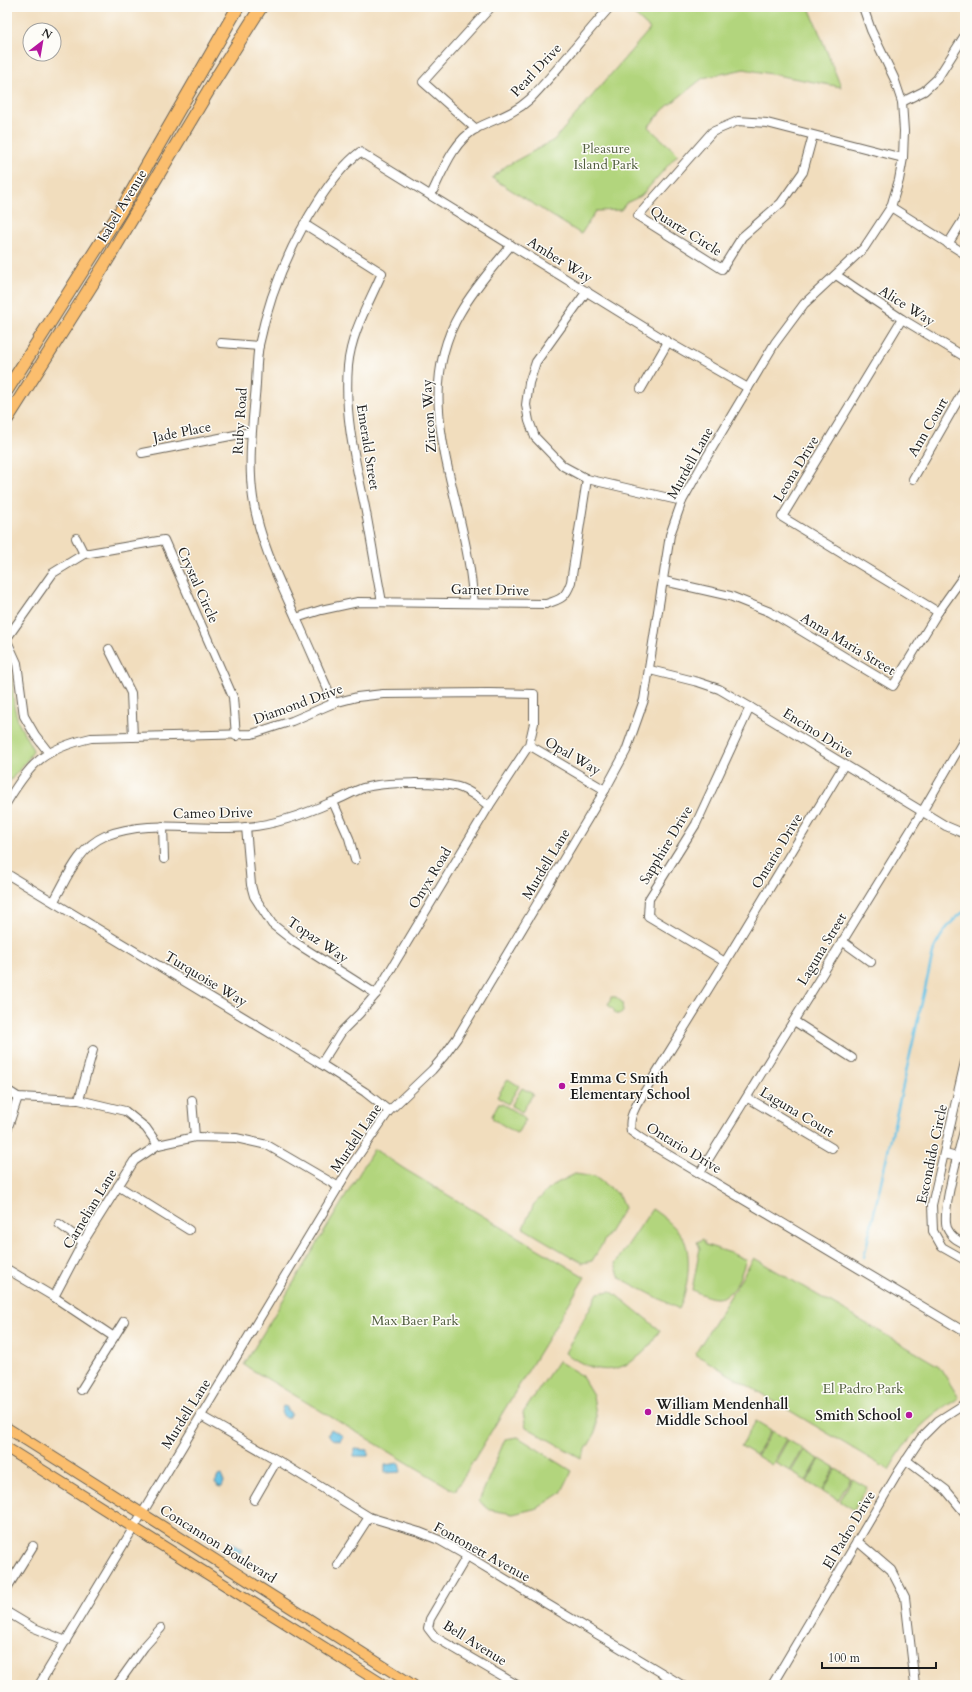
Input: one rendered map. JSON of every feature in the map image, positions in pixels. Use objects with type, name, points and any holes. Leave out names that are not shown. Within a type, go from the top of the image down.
[{"type":"highway","name":"Isabel Avenue","points":[[7,390],[120,212],[238,7]]},
{"type":"highway","name":"Isabel Avenue","points":[[7,419],[105,264],[260,7]]},
{"type":"main road","name":"Concannon Boulevard","points":[[7,1428],[413,1685]]},
{"type":"main road","points":[[7,1448],[384,1685]]},
{"type":"street","points":[[476,129],[423,82],[491,7]]},
{"type":"street","name":"Pearl Drive","points":[[431,195],[452,154],[466,137],[476,129],[509,114],[529,99],[610,7]]},
{"type":"street","name":"Murdell Lane","points":[[39,1685],[141,1512],[201,1416],[363,1147],[389,1111],[432,1070],[448,1050],[605,790],[626,751],[644,700],[650,670],[670,535],[682,501],[775,343],[804,304],[864,248],[891,207],[899,180],[903,158],[904,131],[902,102],[894,78],[871,30],[863,7]]},
{"type":"street","points":[[902,102],[924,91],[937,79],[965,35]]},
{"type":"street","name":"Quartz Circle","points":[[813,135],[803,172],[781,203],[742,237],[722,269],[638,216],[712,132],[738,121],[767,123],[903,158]]},
{"type":"street","name":"Amber Way","points":[[360,152],[668,342],[748,388]]},
{"type":"street","name":"Ruby Road","points":[[334,703],[274,569],[260,528],[253,499],[250,471],[251,432],[259,346],[274,291],[286,259],[304,224],[326,190],[350,160],[360,152]]},
{"type":"street","points":[[891,207],[965,254]]},
{"type":"street","points":[[948,244],[965,217]]},
{"type":"street","name":"Emerald Street","points":[[304,224],[382,273],[358,325],[348,365],[347,412],[353,456],[382,602]]},
{"type":"street","name":"Zircon Way","points":[[474,603],[468,557],[444,450],[439,396],[439,372],[448,340],[460,313],[511,245]]},
{"type":"street","name":"Alice Way","points":[[836,275],[902,319],[965,357]]},
{"type":"street","points":[[587,291],[536,362],[529,383],[526,405],[529,421],[535,437],[563,466],[587,479],[682,501]]},
{"type":"street","name":"Leona Drive","points":[[902,319],[782,517],[938,612]]},
{"type":"street","points":[[640,389],[668,342]]},
{"type":"street","points":[[221,343],[259,346]]},
{"type":"street","name":"Ann Court","points":[[913,479],[965,388]]},
{"type":"street","name":"Jade Place","points":[[142,453],[251,432]]},
{"type":"street","name":"Garnet Drive","points":[[296,618],[344,604],[358,602],[546,604],[563,598],[568,592],[571,582],[587,479]]},
{"type":"street","points":[[76,538],[84,554]]},
{"type":"street","name":"Crystal Circle","points":[[49,753],[35,735],[24,716],[17,663],[7,640],[53,574],[84,554],[164,540],[233,697],[236,736]]},
{"type":"street","name":"Anna Maria Street","points":[[664,581],[730,596],[770,612],[893,686],[938,612],[965,574]]},
{"type":"street","points":[[109,649],[131,694],[133,737]]},
{"type":"street","name":"Encino Drive","points":[[650,670],[719,689],[750,706],[922,812],[946,826],[965,834]]},
{"type":"street","name":"Diamond Drive","points":[[7,802],[29,770],[38,760],[69,743],[90,738],[236,736],[252,734],[272,728],[334,703],[357,696],[383,694],[534,694]]},
{"type":"street","name":"Onyx Road","points":[[321,1064],[342,1031],[376,994],[489,806],[529,746],[534,723],[534,694]]},
{"type":"street","name":"Sapphire Drive","points":[[725,962],[648,916],[649,899],[696,824],[750,706]]},
{"type":"street","name":"Laguna Street","points":[[700,1173],[748,1098],[842,941],[922,812],[965,738]]},
{"type":"street","name":"Opal Way","points":[[529,746],[605,790]]},
{"type":"street","name":"Ontario Drive","points":[[844,765],[637,1104],[630,1123],[631,1131],[965,1332]]},
{"type":"street","name":"Cameo Drive","points":[[54,901],[76,862],[90,846],[104,836],[125,830],[163,826],[246,827],[288,819],[333,802],[363,788],[389,784],[449,785],[461,788],[474,794],[489,806]]},
{"type":"street","points":[[333,802],[350,838],[355,860]]},
{"type":"street","points":[[163,826],[164,860]]},
{"type":"street","name":"Topaz Way","points":[[246,827],[251,885],[254,896],[272,924],[296,942],[376,994]]},
{"type":"street","name":"Turquoise Way","points":[[7,874],[54,901],[321,1064],[365,1092],[389,1111]]},
{"type":"street","points":[[842,941],[871,962]]},
{"type":"street","points":[[794,1021],[852,1058]]},
{"type":"street","points":[[79,1100],[93,1050]]},
{"type":"street","name":"Escondido Circle","points":[[965,1062],[932,1205],[933,1231],[942,1247],[965,1260]]},
{"type":"street","points":[[7,1090],[18,1097],[79,1100],[125,1111],[146,1128],[158,1145],[195,1137],[236,1138],[267,1145],[339,1187]]},
{"type":"street","points":[[7,1130],[18,1097]]},
{"type":"street","name":"Laguna Court","points":[[748,1098],[832,1148]]},
{"type":"street","points":[[192,1100],[195,1137]]},
{"type":"street","name":"Escondido Circle","points":[[965,1127],[962,1158],[946,1207],[947,1227],[952,1237],[965,1244]]},
{"type":"street","points":[[948,1141],[963,1144]]},
{"type":"street","name":"Carnelian Lane","points":[[54,1297],[83,1242],[134,1161],[158,1145]]},
{"type":"street","points":[[945,1154],[962,1158]]},
{"type":"street","points":[[118,1186],[189,1230]]},
{"type":"street","points":[[58,1224],[83,1242]]},
{"type":"street","points":[[7,1269],[54,1297],[114,1336]]},
{"type":"street","points":[[81,1390],[124,1321]]},
{"type":"street","name":"El Padro Drive","points":[[772,1685],[857,1541],[921,1438],[938,1421],[965,1404]]},
{"type":"street","name":"Fontonett Avenue","points":[[201,1416],[277,1460],[369,1517],[419,1532],[439,1540],[670,1682],[682,1685]]},
{"type":"street","points":[[254,1500],[277,1460]]},
{"type":"street","points":[[906,1460],[946,1490],[965,1513]]},
{"type":"street","points":[[338,1566],[369,1517]]},
{"type":"street","points":[[857,1541],[891,1570],[905,1597],[915,1685]]},
{"type":"street","points":[[7,1588],[33,1546]]},
{"type":"street","name":"Bell Avenue","points":[[467,1556],[430,1618],[428,1628],[435,1637],[517,1685]]},
{"type":"street","points":[[7,1612],[32,1627],[66,1641]]},
{"type":"street","points":[[117,1685],[144,1647],[161,1628]]},
{"type":"green space","name":"Pleasure Island Park","points":[[626,7],[809,7],[841,87],[744,69],[703,78],[664,109],[648,127],[678,154],[641,196],[626,203],[621,210],[596,211],[581,234],[492,178],[506,166],[554,140],[650,29]]},
{"type":"green space","points":[[7,658],[11,672],[14,706],[19,724],[33,750],[29,758],[7,785]]},
{"type":"green space","points":[[611,997],[616,997],[622,1002],[623,1012],[621,1014],[615,1014],[614,1010],[608,1005]]},
{"type":"green space","points":[[508,1079],[519,1086],[508,1104],[497,1097]]},
{"type":"green space","points":[[522,1088],[533,1094],[522,1112],[511,1106]]},
{"type":"green space","points":[[498,1104],[502,1104],[524,1117],[525,1120],[518,1132],[516,1133],[493,1119],[492,1116]]},
{"type":"green space","name":"Max Baer Park","points":[[374,1149],[406,1170],[585,1277],[455,1491],[244,1365]]},
{"type":"green space","points":[[575,1174],[595,1177],[618,1194],[624,1208],[592,1261],[582,1263],[523,1228],[534,1204],[553,1185]]},
{"type":"green space","points":[[652,1209],[666,1219],[683,1237],[687,1249],[688,1276],[679,1309],[620,1278],[615,1264]]},
{"type":"green space","points":[[703,1239],[706,1245],[731,1253],[746,1260],[742,1272],[733,1289],[723,1297],[711,1297],[692,1290],[700,1248],[697,1242]]},
{"type":"green space","name":"El Padro Park","points":[[754,1258],[939,1366],[959,1398],[927,1421],[911,1437],[889,1470],[695,1354]]},
{"type":"green space","points":[[611,1291],[660,1330],[647,1349],[635,1359],[615,1369],[606,1370],[586,1365],[565,1353],[598,1293]]},
{"type":"green space","points":[[558,1361],[581,1375],[593,1395],[596,1415],[596,1432],[581,1458],[526,1427],[523,1413]]},
{"type":"green space","points":[[756,1421],[771,1430],[756,1455],[741,1446]]},
{"type":"green space","points":[[772,1431],[787,1439],[772,1465],[757,1456]]},
{"type":"green space","points":[[518,1437],[572,1471],[561,1493],[538,1508],[513,1514],[490,1510],[479,1501],[505,1439]]},
{"type":"green space","points":[[788,1440],[803,1449],[790,1471],[775,1463]]},
{"type":"green space","points":[[804,1450],[819,1459],[806,1481],[791,1472]]},
{"type":"green space","points":[[820,1459],[835,1468],[822,1491],[807,1482]]},
{"type":"green space","points":[[836,1469],[851,1478],[838,1500],[823,1491]]},
{"type":"green space","points":[[852,1479],[867,1487],[854,1510],[840,1501]]},
{"type":"water","points":[[283,1406],[287,1407],[287,1410],[291,1413],[288,1418],[285,1418],[281,1412]]},
{"type":"water","points":[[331,1429],[343,1436],[340,1441],[332,1439],[328,1435]]},
{"type":"water","points":[[354,1449],[368,1450],[368,1456],[354,1456]]},
{"type":"water","points":[[399,1463],[401,1472],[385,1473],[385,1465]]},
{"type":"water","points":[[221,1475],[224,1482],[222,1487],[220,1487],[215,1483],[218,1476]]},
{"type":"water","points":[[231,1542],[242,1550],[240,1554],[229,1547]]},
{"type":"waterway","points":[[864,1257],[934,949],[947,928],[965,911]]},
{"type":"place","name":"Emma C Smith Elementary School","points":[[562,1086]]},
{"type":"place","name":"William Mendenhall Middle School","points":[[648,1412]]},
{"type":"place","name":"Smith School","points":[[909,1415]]}]
